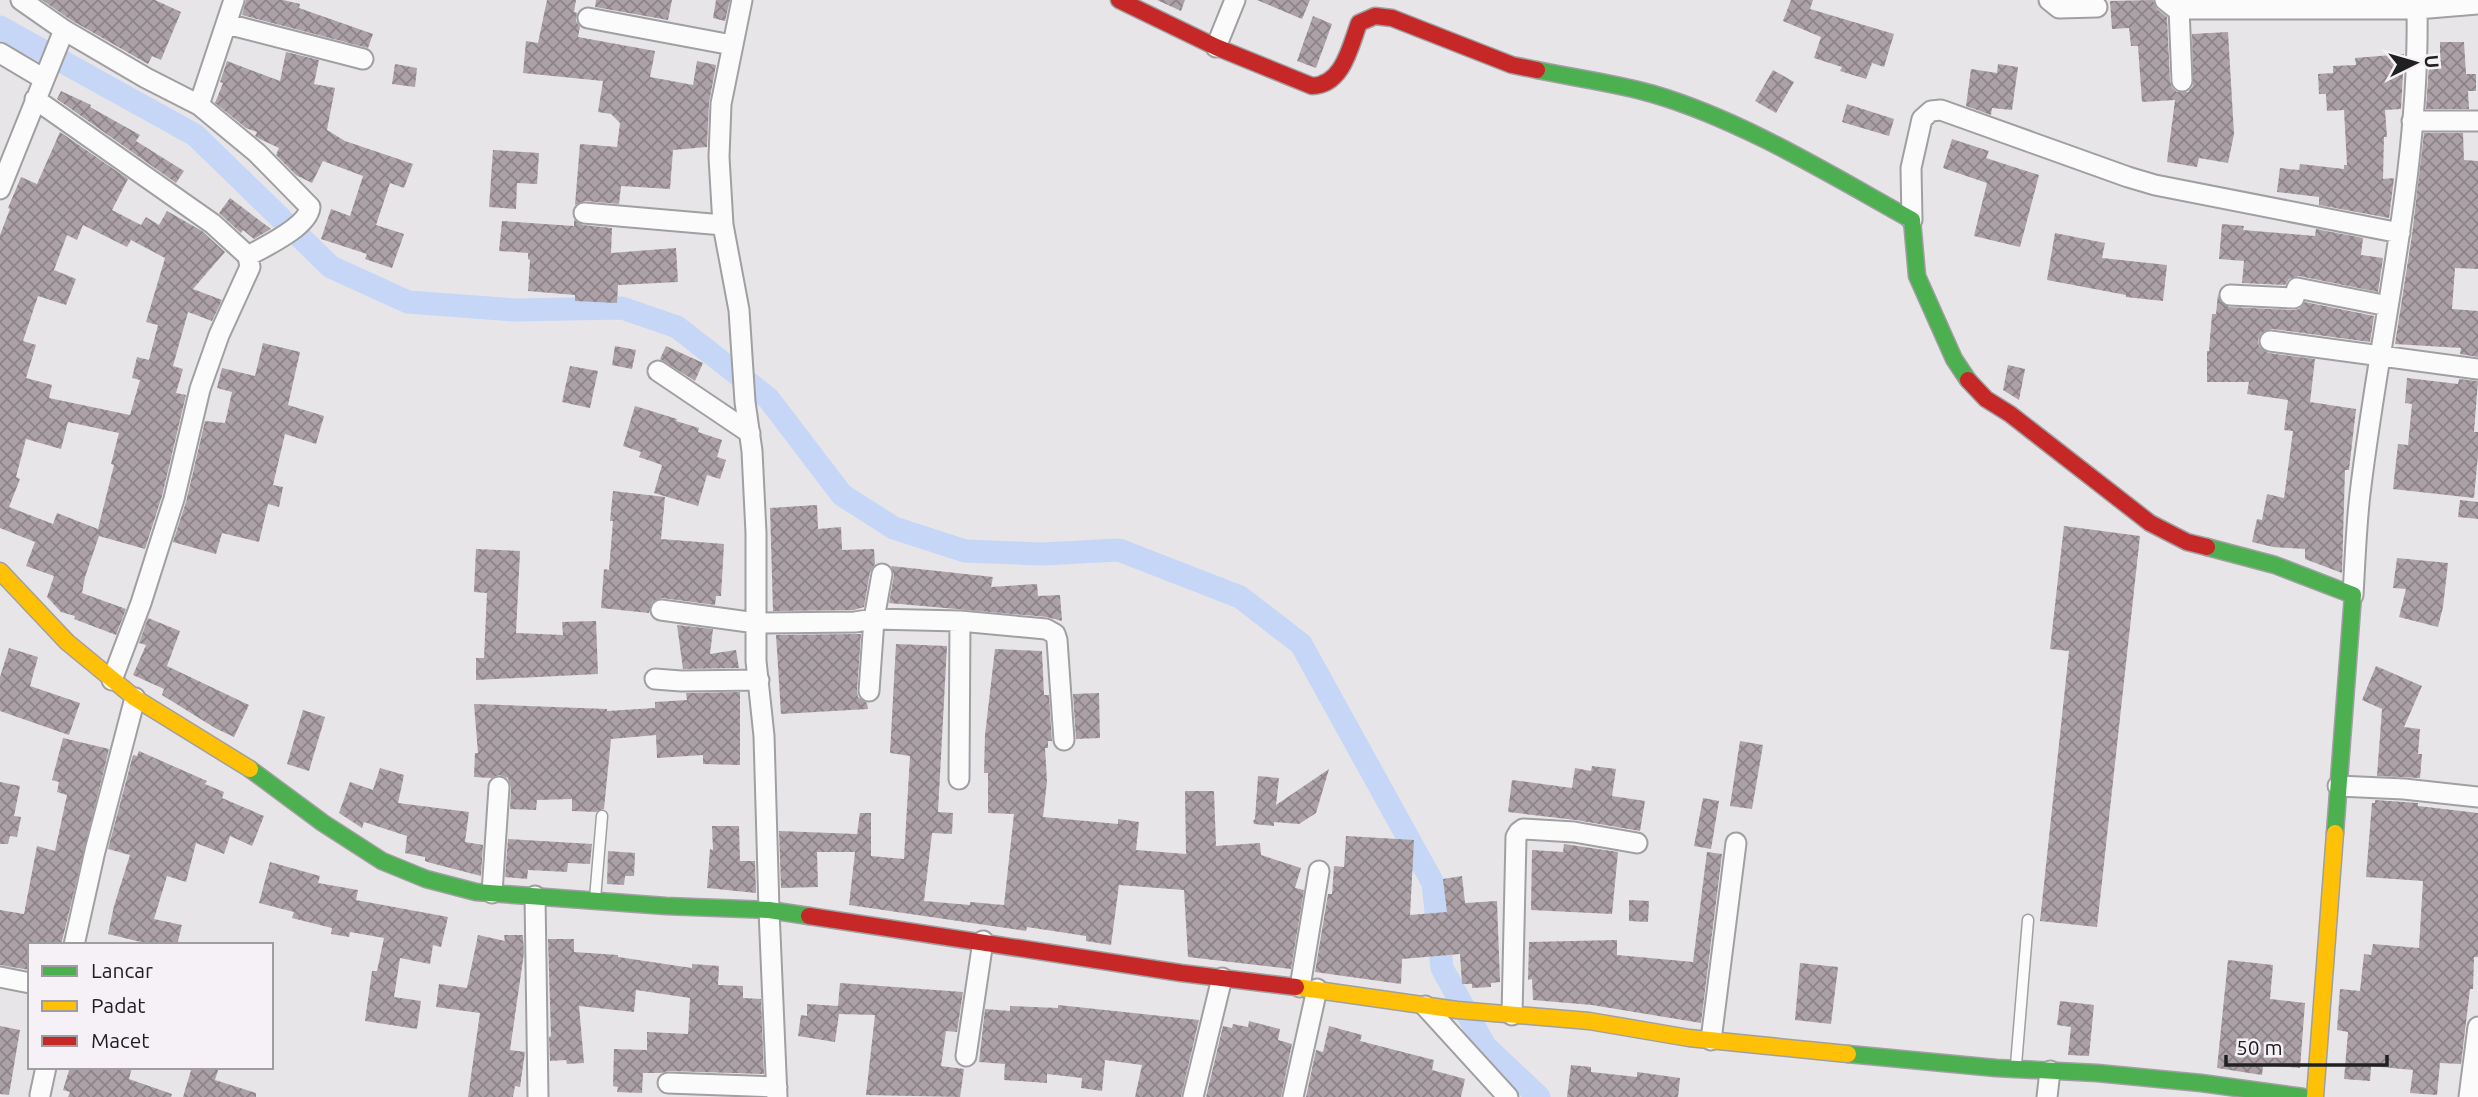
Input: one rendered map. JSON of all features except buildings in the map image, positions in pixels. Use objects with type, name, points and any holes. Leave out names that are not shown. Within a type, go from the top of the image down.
[{"type":"street","points":[[21,0],[61,36],[199,105],[257,153],[308,203],[310,212],[307,217],[288,233],[248,256]]},
{"type":"street","points":[[199,105],[234,0]]},
{"type":"street","points":[[668,1083],[777,1092],[750,433],[745,402],[739,310],[723,225],[719,157],[721,104],[742,0]]},
{"type":"street","points":[[1119,0],[1216,47],[1312,86],[1332,81],[1359,23],[1375,16],[1392,18],[1512,65],[1652,94],[1700,111],[1787,151],[1912,220]]},
{"type":"street","points":[[1216,47],[1235,0]]},
{"type":"street","points":[[2049,0],[2059,8],[2097,7]]},
{"type":"street","points":[[2182,81],[2172,4],[2417,9],[2478,4]]},
{"type":"street","points":[[2315,1097],[2360,496],[2400,233],[2418,51],[2417,9]]},
{"type":"street","points":[[588,18],[732,45]]},
{"type":"street","points":[[227,24],[363,59]]},
{"type":"street","points":[[0,189],[61,36]]},
{"type":"street","points":[[0,53],[47,72]]},
{"type":"street","points":[[35,99],[213,224],[248,256],[250,267],[219,335],[200,388],[174,499],[141,603],[112,680]]},
{"type":"street","points":[[2353,595],[2275,565],[2187,542],[2150,523],[1970,383],[1954,359],[1917,276],[1911,168],[1922,119],[1931,111],[1941,110],[2155,185],[2400,233]]},
{"type":"street","points":[[2412,121],[2478,121]]},
{"type":"street","points":[[584,213],[723,225]]},
{"type":"street","points":[[2230,295],[2294,298],[2297,288],[2388,306]]},
{"type":"street","points":[[2270,341],[2478,369]]},
{"type":"street","points":[[658,371],[750,433]]},
{"type":"street","points":[[0,571],[67,642],[135,698],[261,776],[323,823],[382,861],[426,879],[476,892],[666,906],[769,910],[1222,978],[1457,1010],[1589,1021],[1711,1040],[2050,1071],[2200,1090],[2303,1097]]},
{"type":"street","points":[[869,691],[874,620],[882,574]]},
{"type":"street","points":[[661,610],[756,623],[960,621],[1046,629],[1055,634],[1063,740]]},
{"type":"street","points":[[960,621],[960,779]]},
{"type":"street","points":[[655,679],[759,680]]},
{"type":"street","points":[[74,943],[95,851],[135,698]]},
{"type":"street","points":[[2338,786],[2404,789],[2478,797]]},
{"type":"street","points":[[492,893],[499,787]]},
{"type":"street","points":[[1503,1014],[1516,838],[1519,832],[1523,829],[1574,832],[1637,843]]},
{"type":"street","points":[[1711,1040],[1736,842]]},
{"type":"street","points":[[1293,1097],[1309,988],[1319,872]]},
{"type":"street","points":[[535,896],[538,1097]]},
{"type":"street","points":[[966,1056],[983,941]]},
{"type":"street","points":[[0,977],[28,983]]},
{"type":"street","points":[[1193,1097],[1222,978]]},
{"type":"street","points":[[1425,1006],[1508,1097]]},
{"type":"street","points":[[2469,1097],[2478,1027]]},
{"type":"street","points":[[40,1095],[46,1069]]},
{"type":"street","points":[[2047,1097],[2050,1071]]},
{"type":"lane","points":[[594,900],[602,816]]},
{"type":"lane","points":[[2016,1069],[2028,920]]},
{"type":"waterway","points":[[0,27],[195,135],[331,267],[408,302],[515,310],[622,308],[677,327],[768,398],[842,495],[894,528],[965,551],[1042,554],[1119,550],[1240,597],[1301,644],[1433,883],[1442,968],[1485,1046],[1539,1097]]},
{"type":"traffic: fast","points":[[1537,70],[1639,90],[1720,118],[1786,150],[1912,220],[1917,276],[1954,359],[1968,380]]},
{"type":"traffic: fast","points":[[2207,547],[2275,565],[2353,595],[2335,833]]},
{"type":"traffic: fast","points":[[250,769],[323,823],[382,861],[426,879],[476,892],[666,906],[769,910],[809,916]]},
{"type":"traffic: fast","points":[[1848,1054],[1996,1068],[2097,1073],[2201,1083],[2303,1097]]},
{"type":"traffic: slow","points":[[0,571],[67,642],[135,698],[250,769]]},
{"type":"traffic: slow","points":[[2315,1097],[2335,833]]},
{"type":"traffic: slow","points":[[1296,987],[1457,1010],[1589,1021],[1689,1038],[1848,1054]]},
{"type":"traffic: jam","points":[[1119,0],[1216,47],[1312,86],[1323,84],[1338,72],[1359,23],[1375,16],[1392,18],[1512,65],[1537,70]]},
{"type":"traffic: jam","points":[[1968,380],[1986,399],[2010,414],[2150,523],[2187,542],[2207,547]]},
{"type":"traffic: jam","points":[[809,916],[1181,973],[1296,987]]}]
